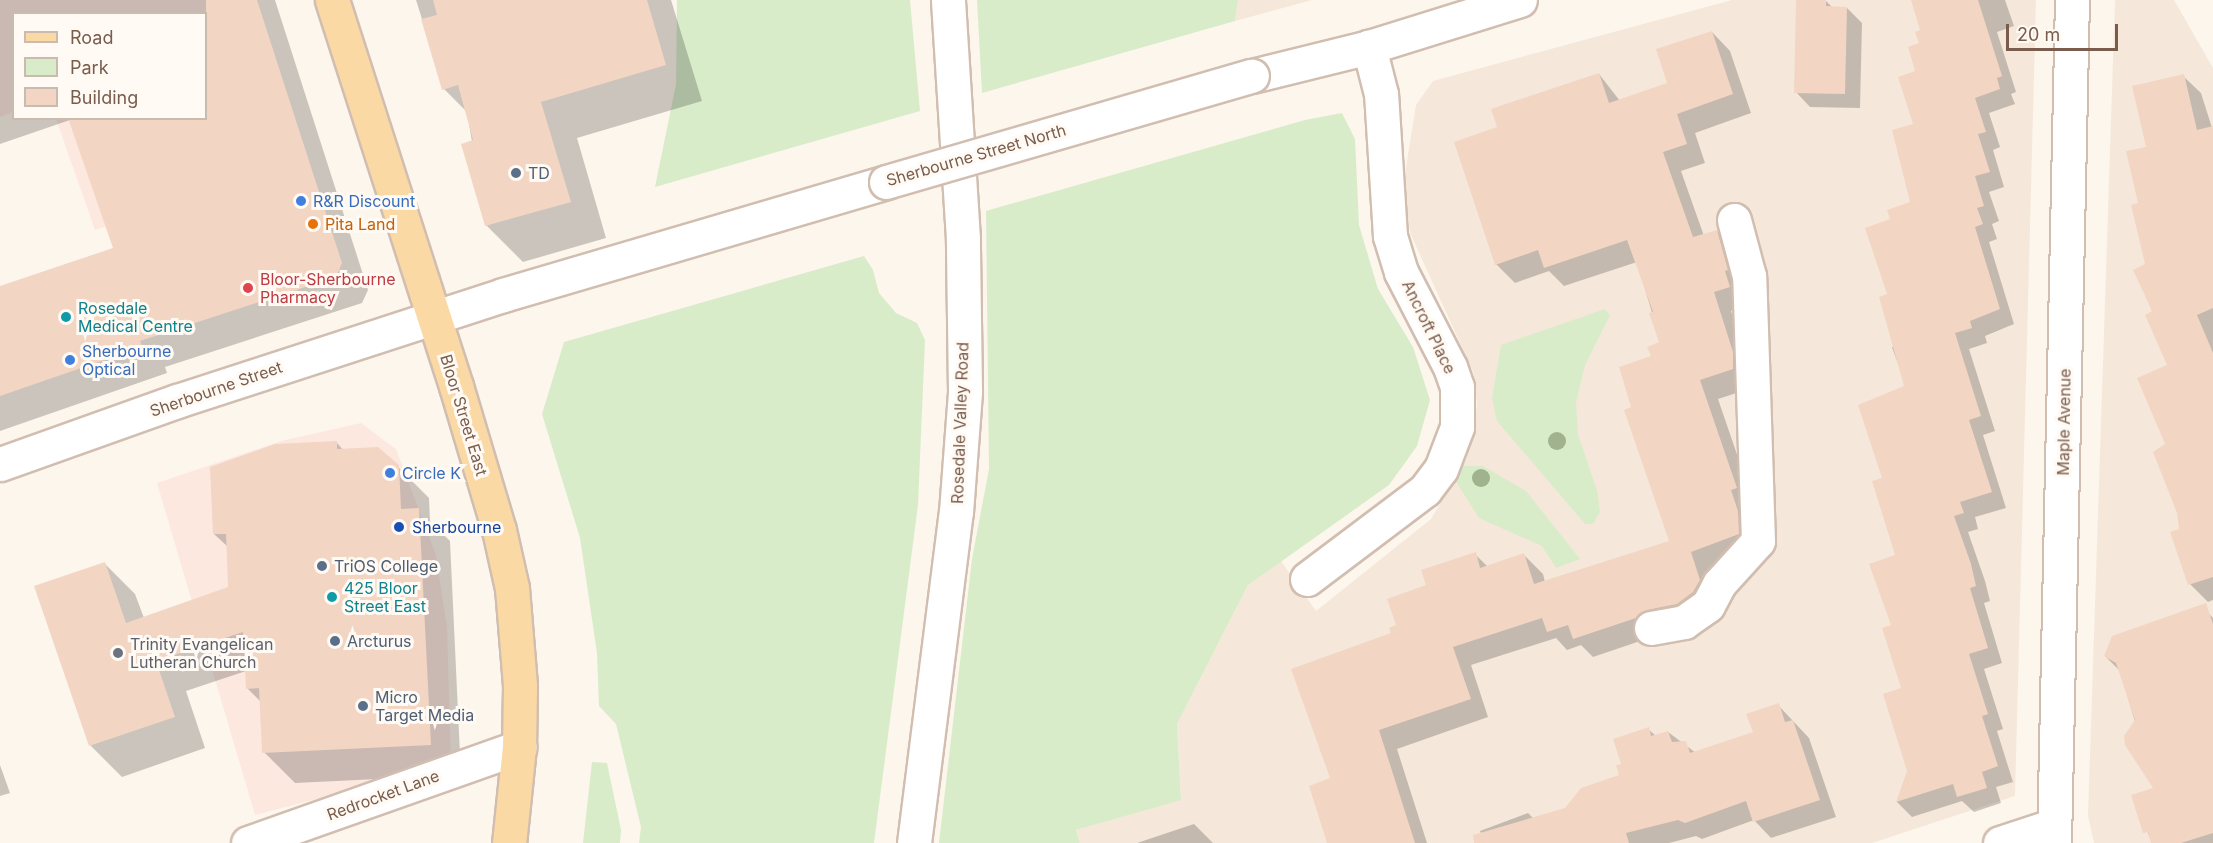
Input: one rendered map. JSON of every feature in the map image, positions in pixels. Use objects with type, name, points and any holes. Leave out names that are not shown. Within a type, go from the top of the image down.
[{"type":"main road","name":"Bloor Street East","points":[[332,0],[499,530],[512,588],[520,686],[519,747],[509,843]]},
{"type":"street","name":"Rosedale Valley Road","points":[[914,843],[956,512],[964,391],[963,239],[948,0]]},
{"type":"street","name":"Sherbourne Street North","points":[[434,318],[671,243],[1252,76],[1369,47],[1520,0]]},
{"type":"street","name":"Maple Avenue","points":[[2053,834],[2072,0]]},
{"type":"street","name":"Ancroft Place","points":[[1307,579],[1425,490],[1441,469],[1457,427],[1457,387],[1450,367],[1401,272],[1390,236],[1382,103],[1369,47]]},
{"type":"street","points":[[1652,628],[1684,622],[1708,604],[1719,584],[1758,541],[1749,276],[1734,220]]},
{"type":"street","name":"Sherbourne Street","points":[[0,464],[177,401],[434,318]]},
{"type":"street","name":"Redrocket Lane","points":[[248,843],[519,747]]},
{"type":"street","points":[[2000,843],[2053,834]]},
{"type":"shaded area","points":[[0,0],[257,0],[307,159],[95,230],[56,120],[207,120],[207,12],[12,12],[12,112],[0,117]]},
{"type":"shaded area","points":[[1238,0],[1312,0],[1235,21]]},
{"type":"shaded area","points":[[1732,0],[2036,0],[2015,796],[1872,843],[1080,843],[1076,830],[1181,799],[1177,724],[1248,585],[1281,561],[1316,611],[1431,519],[1466,460],[1477,406],[1474,374],[1411,235],[1405,206],[1404,179],[1416,105],[1433,81]]},
{"type":"shaded area","points":[[2115,0],[2174,0],[2213,68],[2213,843],[2094,843],[2088,816]]},
{"type":"shaded area","name":"425 Bloor Street East","points":[[361,423],[396,449],[436,555],[447,628],[451,764],[255,815],[157,483],[281,441]]},
{"type":"green space","points":[[677,0],[910,0],[920,111],[655,187],[676,84]]},
{"type":"green space","points":[[977,0],[1238,0],[1235,21],[982,93]]},
{"type":"green space","points":[[1342,113],[1355,139],[1359,225],[1378,289],[1413,347],[1430,400],[1417,446],[1389,485],[1248,585],[1177,724],[1181,800],[1076,830],[1080,843],[939,843],[972,559],[989,469],[986,211],[1305,120]]},
{"type":"green space","points":[[864,256],[873,270],[879,293],[896,313],[917,323],[925,340],[918,505],[874,843],[639,843],[641,827],[616,724],[599,706],[597,653],[580,538],[542,414],[564,342]]},
{"type":"green space","points":[[1605,309],[1610,315],[1585,365],[1576,402],[1578,435],[1597,490],[1600,512],[1593,524],[1585,524],[1497,421],[1492,398],[1501,345]]},
{"type":"green space","points":[[1463,466],[1483,466],[1526,491],[1580,559],[1556,568],[1542,546],[1479,518],[1455,480]]},
{"type":"green space","points":[[592,762],[607,763],[621,830],[620,843],[583,843]]},
{"type":"building","points":[[206,0],[257,0],[342,263],[336,277],[140,341],[142,347],[0,396],[0,286],[113,248],[69,120],[207,120]]},
{"type":"building","points":[[433,0],[647,0],[666,65],[541,102],[571,202],[485,226],[461,144],[473,140],[458,85],[442,90],[421,19],[437,15]]},
{"type":"building","points":[[1796,0],[1826,0],[1826,6],[1847,7],[1845,94],[1794,93]]},
{"type":"building","points":[[1911,0],[1978,0],[2002,76],[1997,78],[2000,89],[1975,98],[1986,132],[1978,134],[1990,172],[1975,176],[1984,206],[1977,208],[1983,224],[1975,227],[2000,309],[1970,321],[1972,328],[1955,333],[1981,416],[1969,420],[1992,492],[1960,502],[1964,513],[1954,516],[1971,564],[1976,586],[1970,588],[1988,648],[1969,654],[1988,714],[1982,716],[1998,766],[1982,772],[1987,788],[1957,797],[1953,784],[1896,802],[1907,771],[1883,694],[1901,688],[1882,628],[1891,625],[1869,564],[1895,555],[1872,481],[1882,478],[1858,405],[1904,386],[1879,297],[1887,294],[1865,228],[1890,219],[1887,210],[1910,202],[1892,130],[1913,124],[1898,77],[1915,71],[1908,47],[1919,43],[1915,32],[1920,30]]},
{"type":"building","points":[[1712,31],[1733,94],[1677,114],[1687,144],[1663,152],[1693,237],[1717,230],[1728,270],[1725,271],[1730,287],[1714,292],[1733,352],[1733,369],[1700,380],[1737,488],[1731,490],[1738,511],[1739,534],[1691,552],[1700,580],[1693,592],[1677,604],[1647,610],[1636,618],[1573,639],[1568,625],[1547,632],[1542,618],[1453,647],[1471,699],[1379,730],[1415,843],[1327,843],[1309,786],[1330,778],[1291,669],[1391,633],[1389,628],[1396,625],[1387,599],[1426,585],[1421,570],[1476,552],[1480,568],[1524,553],[1534,584],[1669,541],[1624,410],[1631,407],[1619,367],[1651,356],[1647,347],[1659,342],[1649,313],[1653,312],[1627,240],[1544,268],[1538,250],[1495,265],[1454,142],[1497,127],[1491,109],[1599,73],[1609,103],[1667,83],[1656,49]]},
{"type":"building","points":[[2184,74],[2197,130],[2213,126],[2213,308],[2197,315],[2213,353],[2213,577],[2188,585],[2170,532],[2179,529],[2177,513],[2153,452],[2165,444],[2137,378],[2167,365],[2145,315],[2152,311],[2133,270],[2145,264],[2131,205],[2138,203],[2126,151],[2146,147],[2132,86]]},
{"type":"building","name":"425 Bloor Street East","points":[[337,441],[337,449],[378,447],[399,465],[401,509],[419,508],[431,745],[262,753],[259,688],[246,689],[243,632],[156,661],[175,717],[89,746],[34,586],[105,562],[126,623],[228,587],[226,534],[213,534],[210,467],[275,444]]},
{"type":"building","points":[[2206,603],[2213,624],[2213,833],[2181,843],[2151,843],[2148,832],[2143,833],[2131,795],[2153,788],[2125,745],[2124,736],[2135,720],[2116,663],[2104,656],[2112,636]]},
{"type":"building","points":[[1779,703],[1785,722],[1793,720],[1820,800],[1753,822],[1746,801],[1685,823],[1678,820],[1626,833],[1629,843],[1474,843],[1473,835],[1565,808],[1581,788],[1619,775],[1616,765],[1621,764],[1613,739],[1649,727],[1651,736],[1668,731],[1672,742],[1686,741],[1690,753],[1753,732],[1746,714]]},
{"type":"place","name":"TD","points":[[516,173]]},
{"type":"place","name":"R&R Discount","points":[[301,201]]},
{"type":"place","name":"Pita Land","points":[[313,224]]},
{"type":"place","name":"Bloor-Sherbourne Pharmacy","points":[[248,288]]},
{"type":"place","name":"Rosedale Medical Centre","points":[[66,317]]},
{"type":"place","name":"Sherbourne Optical","points":[[70,360]]},
{"type":"place","name":"Circle K","points":[[390,473]]},
{"type":"place","name":"Sherbourne","points":[[399,527]]},
{"type":"place","name":"TriOS College","points":[[322,566]]},
{"type":"place","name":"425 Bloor Street East","points":[[332,597]]},
{"type":"place","name":"Arcturus","points":[[335,641]]},
{"type":"place","name":"Trinity Evangelican Lutheran Church","points":[[118,653]]},
{"type":"place","name":"Micro Target Media","points":[[363,706]]}]
